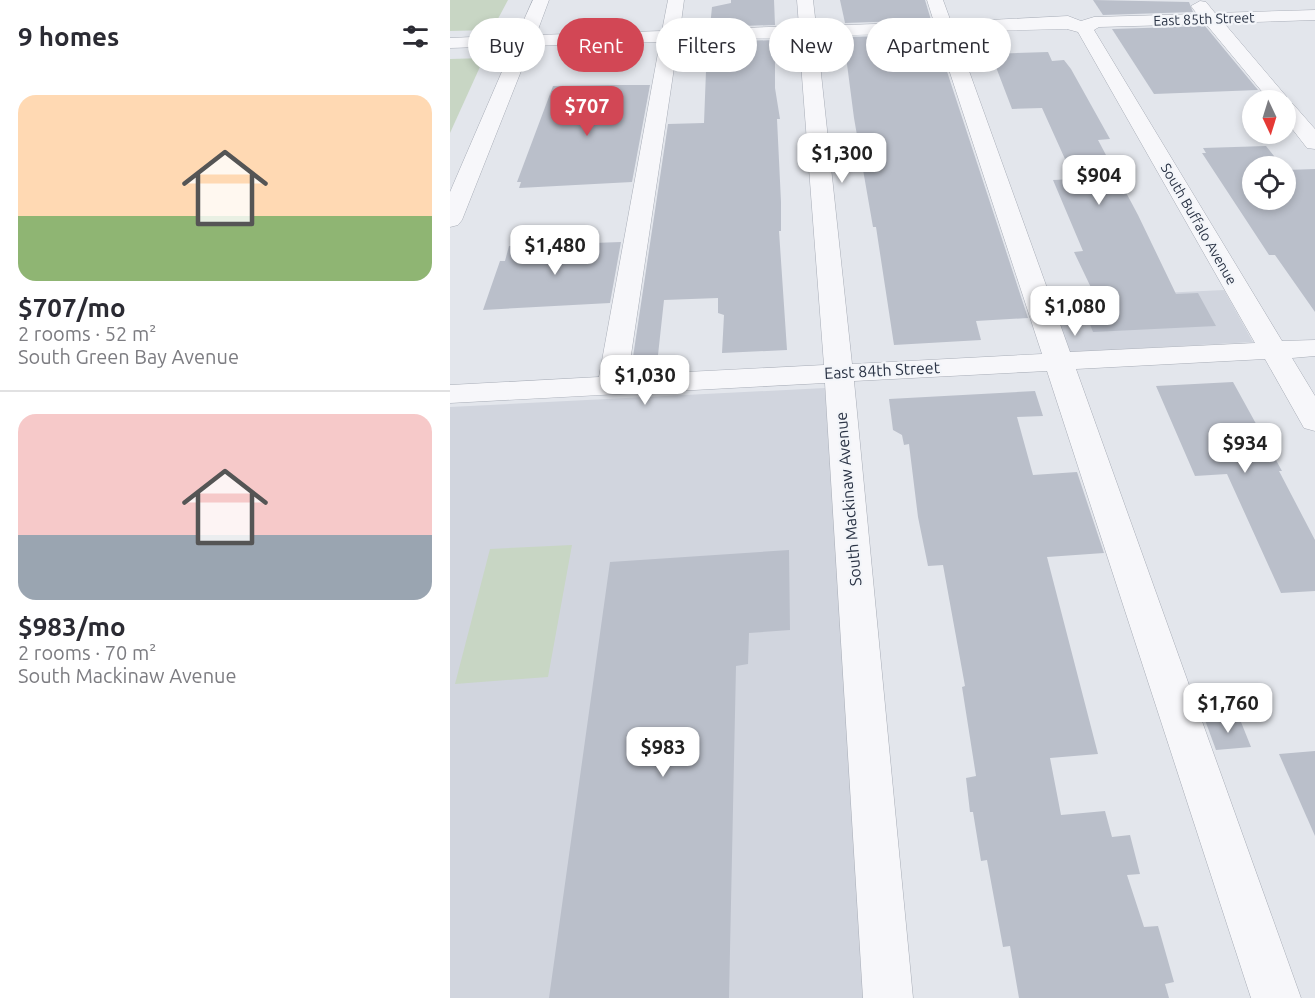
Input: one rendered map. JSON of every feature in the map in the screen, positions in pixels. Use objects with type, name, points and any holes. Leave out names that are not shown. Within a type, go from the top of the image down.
[{"type":"street","points":[[534,18],[541,0]]},
{"type":"street","points":[[672,18],[676,0]]},
{"type":"street","name":"South Mackinaw Avenue","points":[[805,0],[807,18]]},
{"type":"street","points":[[1195,0],[1270,90]]},
{"type":"street","points":[[939,14],[1276,998]]},
{"type":"street","name":"East 85th Street","points":[[854,26],[939,14],[1079,20],[1315,15]]},
{"type":"street","name":"South Buffalo Avenue","points":[[1079,20],[1315,421]]},
{"type":"street","name":"East 85th Street","points":[[545,40],[656,36]]},
{"type":"street","name":"East 85th Street","points":[[450,43],[468,43]]},
{"type":"street","points":[[450,219],[511,72]]},
{"type":"street","points":[[612,385],[663,72]]},
{"type":"street","name":"South Mackinaw Avenue","points":[[812,72],[888,998]]},
{"type":"street","points":[[1296,120],[1315,143]]},
{"type":"street","name":"East 84th Street","points":[[450,394],[1315,348]]},
{"type":"shaded area","points":[[1224,290],[1253,342],[1055,353],[1037,299]]},
{"type":"shaded area","points":[[825,388],[867,998],[450,998],[450,407]]},
{"type":"green space","points":[[450,0],[508,0],[498,18],[468,18],[468,31],[450,31]]},
{"type":"green space","points":[[468,58],[468,72],[478,72],[450,133],[450,59]]},
{"type":"green space","points":[[572,545],[548,677],[455,684],[490,549]]},
{"type":"building","points":[[731,0],[774,0],[775,18],[769,18],[769,25],[757,26],[757,18],[711,18],[712,7],[731,3]]},
{"type":"building","points":[[840,0],[925,0],[930,18],[866,18],[866,22],[854,23],[854,18],[844,18]]},
{"type":"building","points":[[1093,0],[1189,2],[1193,12],[1103,15]]},
{"type":"building","points":[[1205,26],[1258,90],[1154,94],[1112,29]]},
{"type":"building","points":[[854,37],[866,37],[866,72],[947,72],[1028,318],[976,321],[981,340],[894,345],[876,227],[873,227],[848,72],[854,72]]},
{"type":"building","points":[[769,40],[769,72],[775,72],[780,119],[777,119],[781,202],[781,231],[779,231],[787,350],[722,353],[724,315],[718,313],[718,298],[664,300],[658,355],[633,357],[668,124],[704,123],[706,72],[757,72],[757,41]]},
{"type":"building","points":[[1048,52],[1052,61],[1064,60],[1071,69],[1110,139],[1098,140],[1176,294],[1198,293],[1216,326],[1093,332],[1080,299],[1096,298],[1074,252],[1083,251],[1053,180],[1074,179],[1042,108],[1012,109],[998,72],[1011,72],[1011,53]]},
{"type":"building","points":[[650,85],[632,182],[519,188],[521,182],[517,182],[553,86]]},
{"type":"building","points":[[1266,146],[1274,156],[1242,156],[1242,210],[1296,210],[1296,170],[1315,169],[1315,312],[1275,255],[1269,255],[1202,153],[1206,153],[1203,148]]},
{"type":"building","points":[[621,242],[610,303],[483,310],[500,261],[505,261],[509,246]]},
{"type":"building","points":[[1233,382],[1282,471],[1279,471],[1315,540],[1315,591],[1281,593],[1227,474],[1195,476],[1156,386]]},
{"type":"building","points":[[1035,391],[1043,416],[1017,417],[1033,475],[1077,472],[1104,553],[1047,557],[1098,754],[1050,758],[1061,815],[1105,811],[1112,837],[1130,835],[1140,874],[1127,875],[1144,927],[1158,926],[1174,982],[1165,984],[1169,998],[1019,998],[1010,946],[1003,947],[987,860],[981,861],[973,812],[970,812],[966,778],[976,776],[962,687],[965,686],[943,565],[928,566],[918,517],[909,444],[904,445],[902,435],[893,430],[889,399]]},
{"type":"building","points":[[789,550],[790,630],[749,633],[748,664],[736,666],[729,998],[549,998],[610,562]]},
{"type":"building","points":[[1239,717],[1251,747],[1216,750],[1205,720]]},
{"type":"building","points":[[1315,751],[1315,836],[1279,754]]}]
